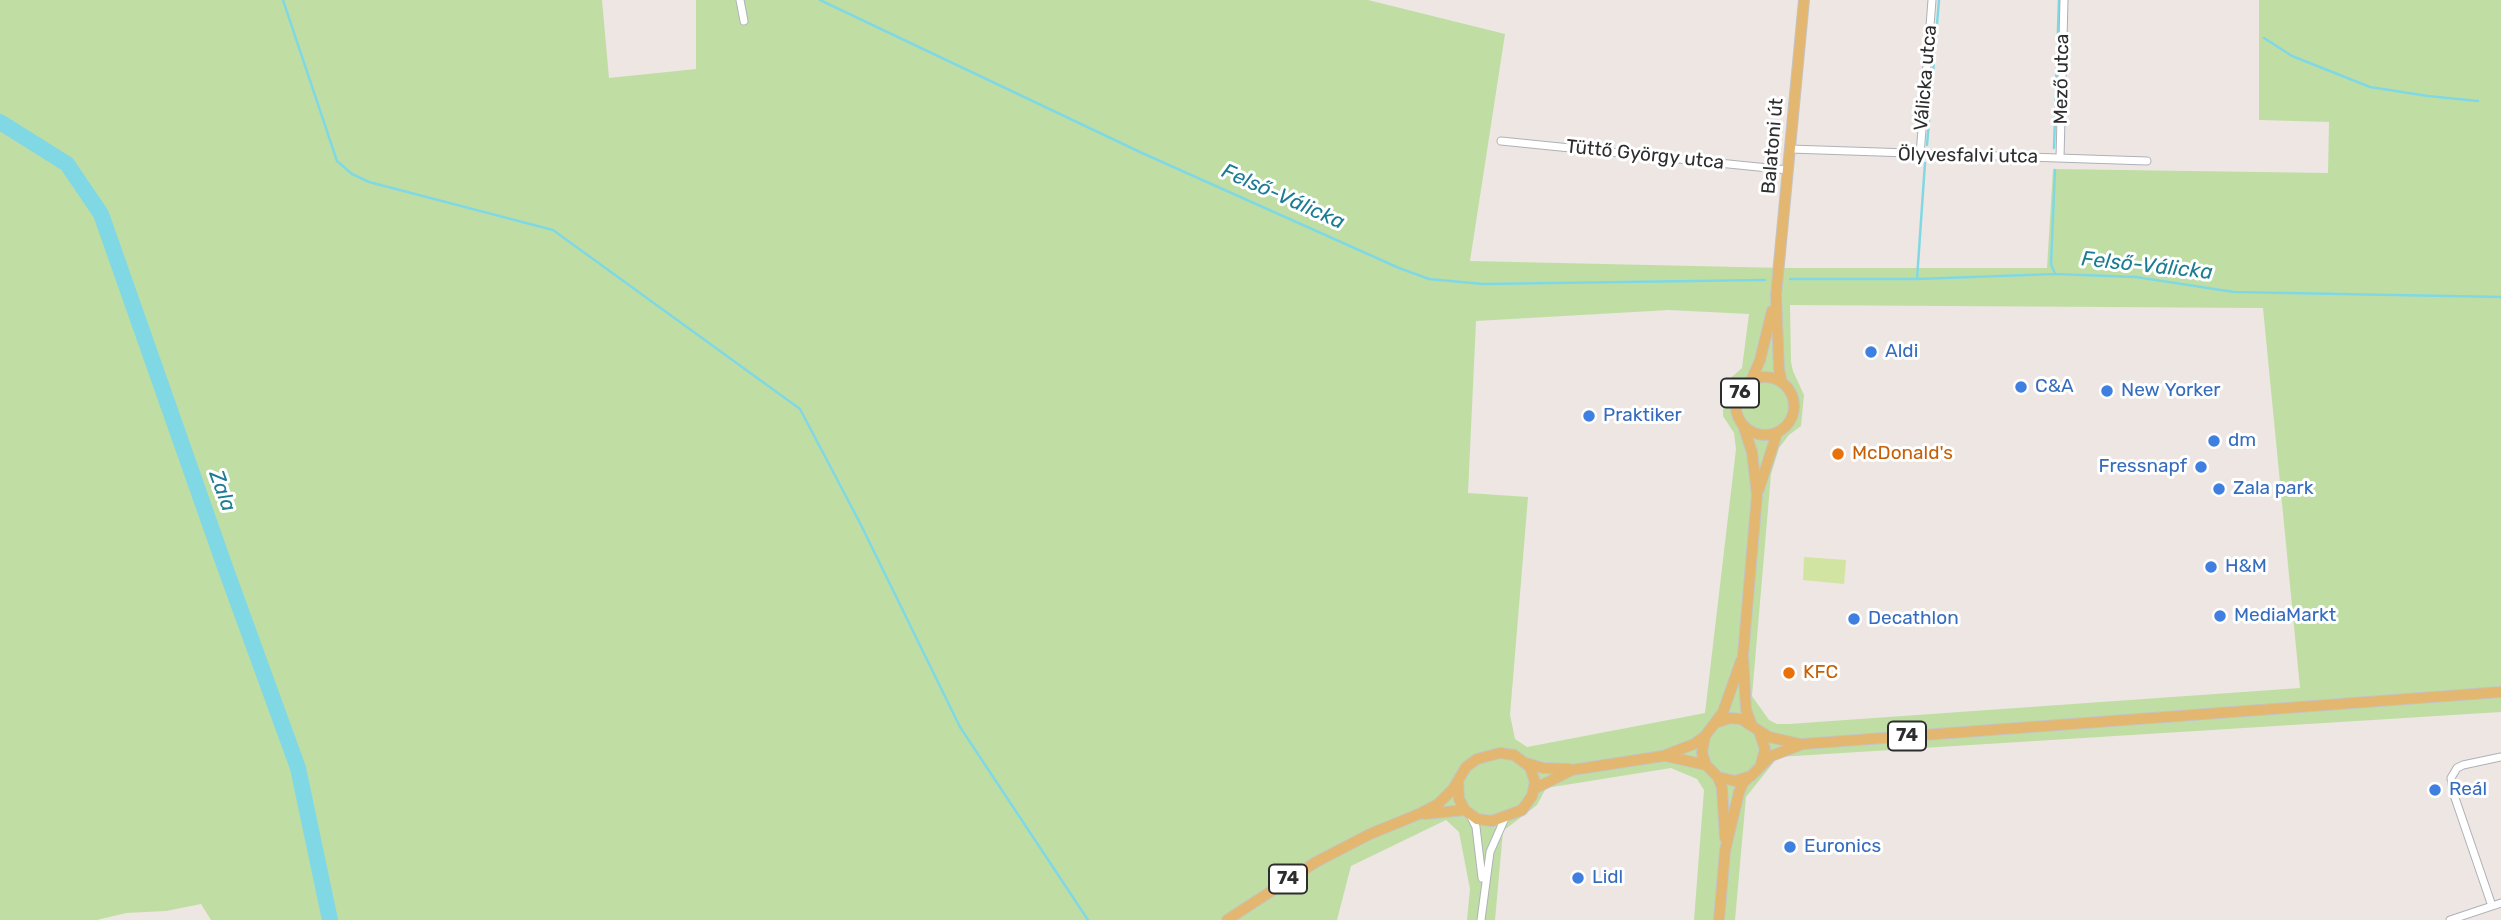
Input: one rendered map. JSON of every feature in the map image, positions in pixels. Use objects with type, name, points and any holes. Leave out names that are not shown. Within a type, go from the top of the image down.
[{"type":"main road","name":"Balatoni út","points":[[1782,383],[1776,295],[1804,0]]},
{"type":"main road","name":"Balatoni út","points":[[1751,381],[1760,360],[1776,295]]},
{"type":"main road","name":"76","points":[[1754,726],[1746,710],[1743,655],[1757,495],[1752,452],[1737,411],[1737,400],[1741,390],[1751,381],[1767,377],[1782,383],[1791,394],[1794,407],[1791,420],[1777,433],[1757,495]]},
{"type":"main road","name":"76","points":[[1743,425],[1756,434],[1777,433]]},
{"type":"main road","name":"76","points":[[1714,724],[1727,704],[1743,655]]},
{"type":"main road","name":"74","points":[[1227,920],[1316,862],[1370,834],[1438,804],[1466,767],[1487,755],[1506,753],[1543,768],[1572,770],[1663,756],[1694,744],[1705,736],[1714,724],[1735,718],[1754,726],[1769,737],[1803,744],[2501,692]]},
{"type":"main road","points":[[1754,726],[1764,743],[1761,764]]},
{"type":"main road","points":[[1705,736],[1702,754],[1706,765],[1718,777],[1722,788],[1725,851],[1719,920]]},
{"type":"main road","name":"74","points":[[1751,776],[1772,756],[1803,744]]},
{"type":"main road","name":"74","points":[[1663,756],[1706,765]]},
{"type":"main road","points":[[1526,763],[1534,774],[1534,789]]},
{"type":"main road","name":"74","points":[[1419,814],[1468,813],[1477,819],[1492,821],[1505,818],[1515,815],[1527,806],[1534,789],[1572,770]]},
{"type":"main road","points":[[1718,777],[1735,781],[1751,776]]},
{"type":"main road","points":[[1725,851],[1739,792],[1743,783],[1751,776]]},
{"type":"main road","points":[[1458,781],[1459,799],[1468,813]]},
{"type":"street","points":[[740,0],[744,21]]},
{"type":"street","name":"Válicka utca","points":[[1920,155],[1932,0]]},
{"type":"street","name":"Mező utca","points":[[2060,158],[2064,0]]},
{"type":"street","name":"Tüttő György utca","points":[[1501,141],[1788,170]]},
{"type":"street","name":"Ölyvesfalvi utca","points":[[1790,149],[2147,161]]},
{"type":"street","points":[[2491,906],[2453,792],[2451,778],[2457,768],[2501,757]]},
{"type":"street","points":[[1468,813],[1478,838],[1483,889]]},
{"type":"street","points":[[1481,920],[1490,852],[1505,818]]},
{"type":"street","points":[[2450,920],[2501,902]]},
{"type":"green space","points":[[0,0],[602,0],[609,78],[696,69],[696,0],[1368,0],[1505,34],[1470,261],[1784,268],[2047,268],[2053,169],[2328,173],[2329,122],[2259,120],[2259,0],[2501,0],[2501,712],[1778,757],[1746,797],[1735,920],[1694,920],[1704,790],[1697,779],[1671,768],[1546,788],[1537,805],[1503,831],[1495,920],[1467,920],[1470,889],[1459,832],[1446,820],[1351,866],[1337,920],[211,920],[201,904],[166,911],[126,913],[97,920],[0,920]],"holes":[[[1790,305],[2263,308],[2300,688],[1789,724],[1777,724],[1769,720],[1752,696],[1771,474],[1779,448],[1789,435],[1801,426],[1804,395],[1791,362]],[[1669,310],[1749,314],[1742,368],[1724,384],[1723,416],[1734,433],[1736,449],[1705,713],[1527,747],[1515,739],[1510,715],[1528,497],[1468,493],[1476,321]]]},
{"type":"green space","points":[[1804,557],[1846,560],[1844,584],[1803,580]]},
{"type":"waterway","points":[[283,0],[337,161],[352,174],[369,182],[553,230],[800,409],[860,523],[960,727],[1088,920]]},
{"type":"waterway","name":"Felső-Válicka","points":[[820,0],[1142,153],[1429,279],[1483,284],[1765,280]]},
{"type":"waterway","points":[[1927,145],[1939,0]]},
{"type":"waterway","points":[[2054,148],[2059,0]]},
{"type":"waterway","points":[[2264,38],[2292,56],[2370,87],[2478,101]]},
{"type":"waterway","name":"Zala","points":[[0,122],[67,164],[101,214],[298,768],[330,920]]},
{"type":"waterway","points":[[1917,279],[1925,163]]},
{"type":"waterway","points":[[2055,170],[2051,264],[2055,274]]},
{"type":"waterway","name":"Felső-Válicka","points":[[1790,279],[1917,279],[2055,274],[2136,277],[2234,292],[2501,297]]},
{"type":"place","name":"Aldi","points":[[1871,352]]},
{"type":"place","name":"C&A","points":[[2021,387]]},
{"type":"place","name":"New Yorker","points":[[2107,391]]},
{"type":"place","name":"Praktiker","points":[[1589,416]]},
{"type":"place","name":"dm","points":[[2214,441]]},
{"type":"place","name":"McDonald's","points":[[1838,454]]},
{"type":"place","name":"Fressnapf","points":[[2201,467]]},
{"type":"place","name":"Zala park","points":[[2219,489]]},
{"type":"place","name":"H&M","points":[[2211,567]]},
{"type":"place","name":"MediaMarkt","points":[[2220,616]]},
{"type":"place","name":"Decathlon","points":[[1854,619]]},
{"type":"place","name":"KFC","points":[[1789,673]]},
{"type":"place","name":"Reál","points":[[2435,790]]},
{"type":"place","name":"Euronics","points":[[1790,847]]},
{"type":"place","name":"Lidl","points":[[1578,878]]}]
